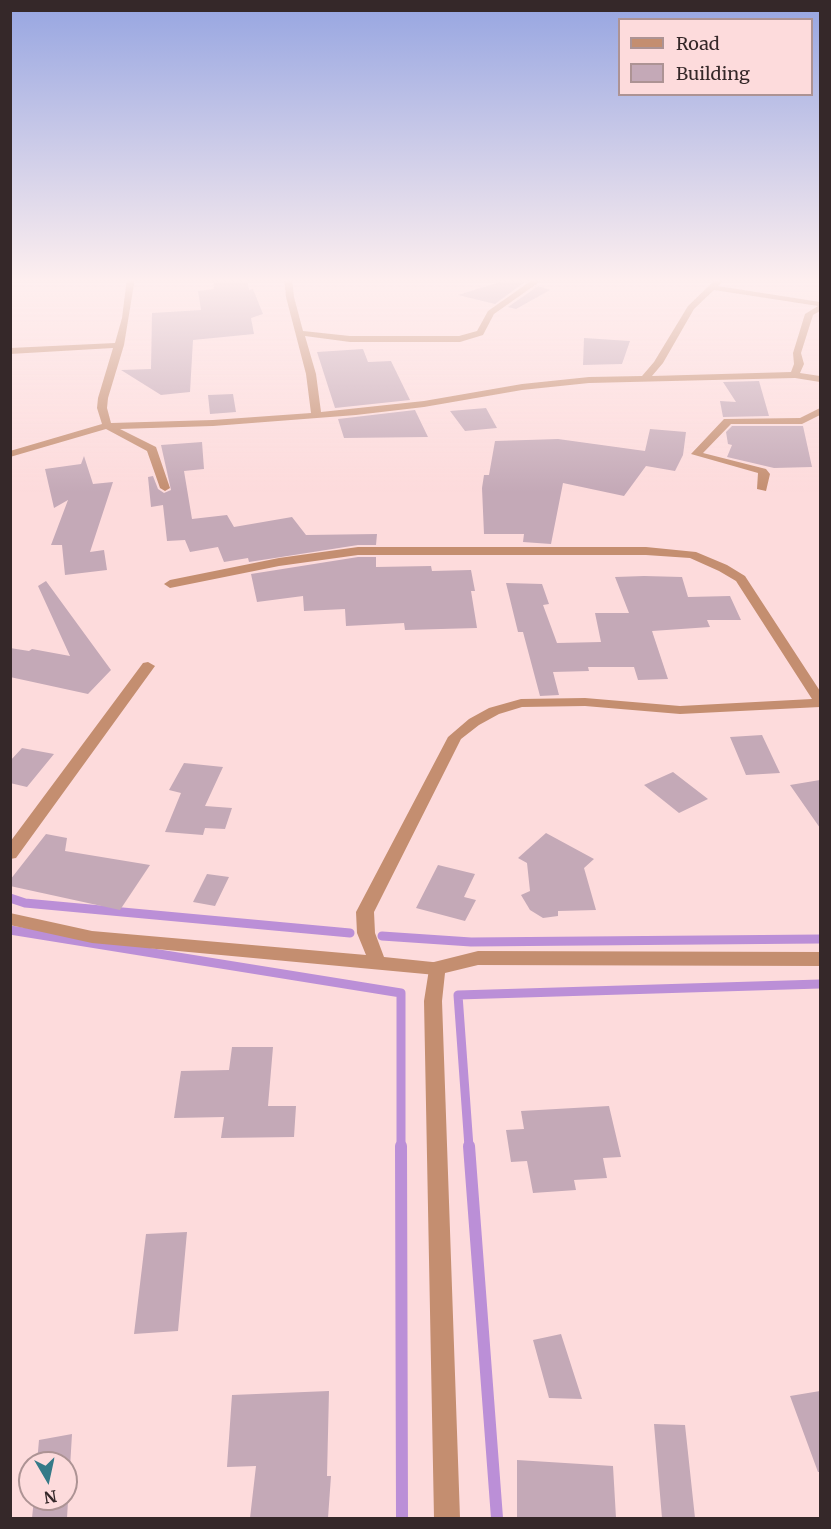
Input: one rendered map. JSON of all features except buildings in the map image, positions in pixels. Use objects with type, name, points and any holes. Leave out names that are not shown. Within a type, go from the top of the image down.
[{"type":"street","points":[[10,351],[40,349]]},
{"type":"street","points":[[107,426],[103,398],[119,349]]},
{"type":"street","points":[[306,349],[316,415]]},
{"type":"street","points":[[646,377],[666,349]]},
{"type":"street","points":[[795,375],[799,364],[797,349]]},
{"type":"street","points":[[10,454],[107,426],[213,423],[316,415],[424,404],[522,387],[646,377],[795,375],[820,379]]},
{"type":"street","points":[[762,489],[765,474],[762,471],[696,454],[728,421],[802,421],[820,411]]},
{"type":"street","points":[[107,426],[152,448],[165,488]]},
{"type":"street","points":[[170,584],[302,558],[367,550],[646,551],[692,555],[723,567],[741,579],[820,702],[680,710],[585,702],[521,703],[494,711],[474,722],[455,737],[365,912],[366,933],[378,963]]},
{"type":"street","points":[[10,854],[148,666]]},
{"type":"street","points":[[10,919],[92,937],[436,968],[478,958],[820,959]]},
{"type":"street","points":[[436,968],[433,1001],[447,1518]]},
{"type":"waterway","points":[[10,898],[25,903],[350,933]]},
{"type":"waterway","points":[[10,930],[401,993],[401,1146]]},
{"type":"waterway","points":[[382,936],[471,942],[820,939]]},
{"type":"waterway","points":[[469,1147],[458,995],[820,984]]},
{"type":"waterway","points":[[401,1146],[402,1518]]},
{"type":"waterway","points":[[469,1146],[497,1518]]}]
